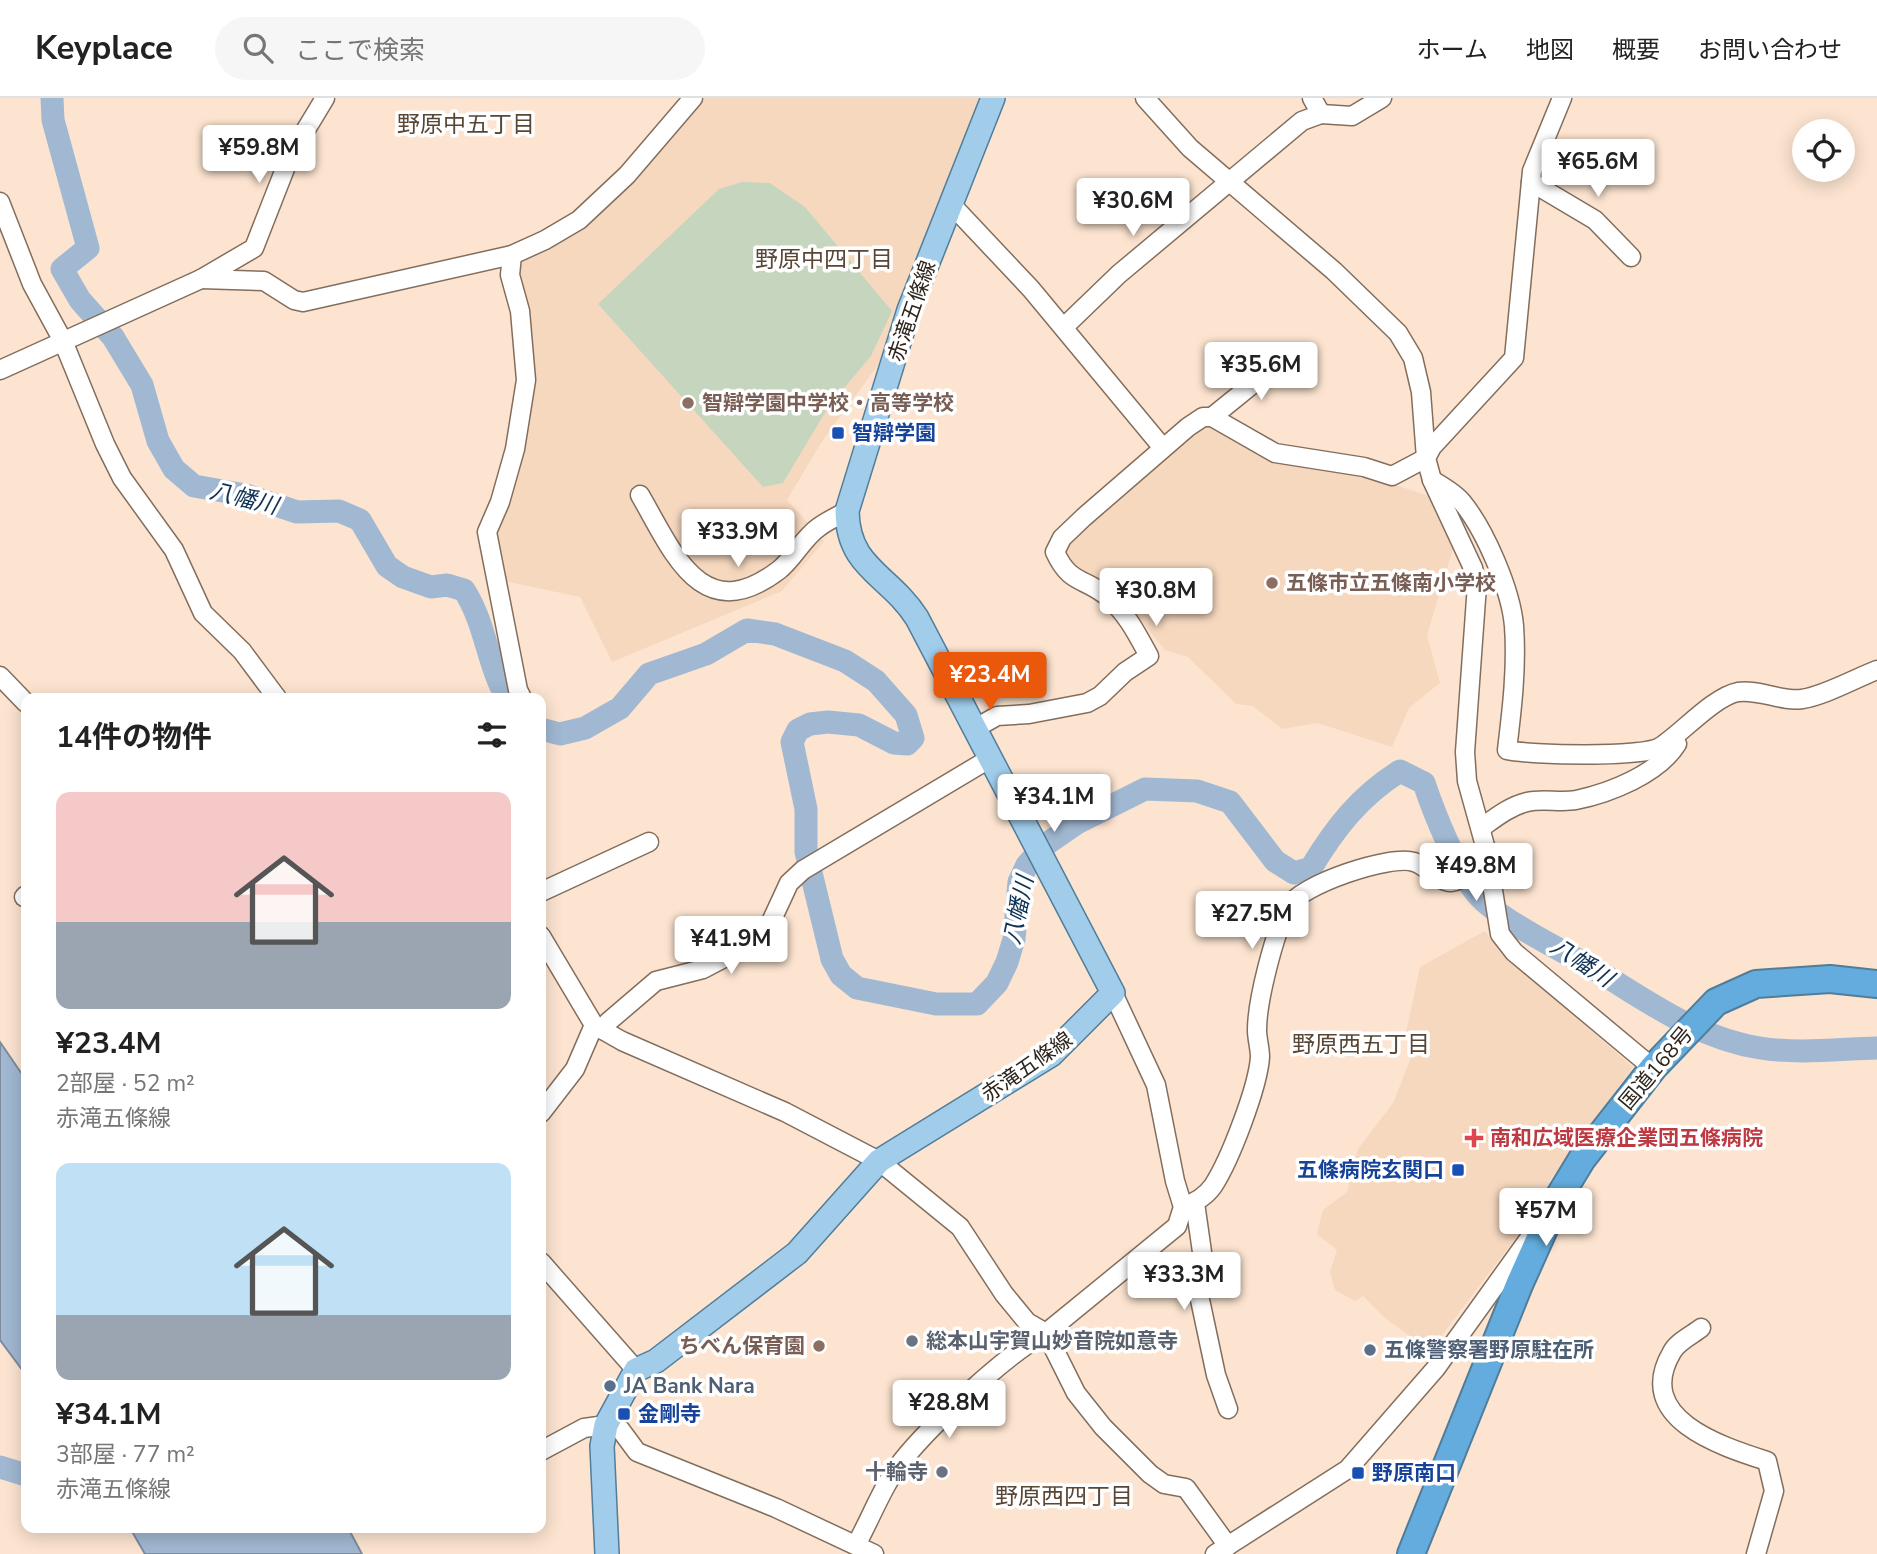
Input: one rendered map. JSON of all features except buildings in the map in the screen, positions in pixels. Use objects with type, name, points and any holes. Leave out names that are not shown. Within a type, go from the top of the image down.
[{"type":"highway","name":"国道168号","points":[[1411,1554],[1519,1285],[1557,1200],[1582,1159],[1653,1068],[1716,1002],[1756,984],[1830,979],[1877,984]]},
{"type":"main road","name":"赤滝五條線","points":[[636,1370],[656,1361],[787,1262],[879,1161],[1051,1055],[1113,993],[906,602],[862,562],[851,544],[847,511],[909,310],[993,98]]},
{"type":"main road","points":[[607,1554],[602,1446],[606,1425],[636,1370]]},
{"type":"street","points":[[0,370],[201,279],[254,248],[290,156],[325,98]]},
{"type":"street","points":[[201,279],[264,281],[285,296],[303,302],[512,255],[579,219],[627,175],[693,98]]},
{"type":"street","points":[[1145,98],[1190,148],[1231,180],[1334,271],[1398,333],[1413,358],[1421,392],[1426,458],[1432,481],[1473,568],[1477,585],[1465,752],[1467,781],[1480,828],[1500,934],[1514,952],[1653,1068]]},
{"type":"street","points":[[1312,98],[1321,114]]},
{"type":"street","points":[[1064,327],[1119,274],[1302,121],[1321,114],[1352,116],[1382,98]]},
{"type":"street","points":[[974,729],[998,716],[1028,714],[1087,703],[1100,696],[1125,672],[1149,656],[1127,617],[1106,596],[1064,571],[1055,552],[1069,531],[1163,448],[1203,417],[1212,417],[1275,453],[1364,467],[1392,476],[1426,458],[1432,447],[1514,358],[1521,262],[1532,172],[1562,98]]},
{"type":"street","points":[[1531,182],[1595,220],[1632,257]]},
{"type":"street","points":[[0,202],[32,284],[63,341],[105,444],[122,478],[174,550],[203,613],[242,651],[274,693]]},
{"type":"street","points":[[950,203],[1064,327],[1163,448]]},
{"type":"street","points":[[512,255],[510,275],[520,311],[526,380],[515,449],[500,502],[487,532],[520,693]]},
{"type":"street","points":[[1212,417],[1285,358]]},
{"type":"street","points":[[1432,481],[1462,501],[1505,587],[1514,625],[1513,704],[1507,750],[1524,754],[1547,752],[1633,755],[1658,748],[1694,717],[1738,692],[1802,699],[1877,670]]},
{"type":"street","points":[[640,495],[681,565],[698,583],[727,591],[750,586],[780,570],[818,528],[847,511]]},
{"type":"street","points":[[0,677],[21,698]]},
{"type":"street","points":[[1480,828],[1506,810],[1528,802],[1575,800],[1646,774],[1671,753],[1694,717]]},
{"type":"street","points":[[546,1107],[575,1069],[598,1028],[656,981],[704,969],[764,937],[789,883],[810,866],[989,760]]},
{"type":"street","points":[[546,890],[649,842]]},
{"type":"street","points":[[856,1545],[901,1462],[1024,1344],[1046,1333],[1177,1226],[1189,1205],[1213,1187],[1245,1116],[1260,1057],[1257,1029],[1275,934],[1290,903],[1320,884],[1400,860],[1415,862],[1447,882],[1485,864]]},
{"type":"street","points":[[546,944],[598,1028],[785,1112],[879,1161],[960,1227],[1004,1294],[1027,1322],[1046,1333],[1076,1392],[1103,1427],[1150,1474],[1164,1484],[1186,1488],[1221,1550],[1348,1469],[1436,1368],[1557,1200]]},
{"type":"street","points":[[1113,993],[1156,1085],[1175,1181],[1189,1205],[1202,1252],[1199,1295],[1216,1375],[1228,1409]]},
{"type":"street","points":[[546,1268],[636,1370]]},
{"type":"street","points":[[1701,1328],[1673,1350],[1662,1376],[1664,1399],[1683,1424],[1722,1447],[1767,1461],[1774,1491],[1756,1554]]},
{"type":"street","points":[[546,1448],[584,1428],[606,1425],[620,1429],[637,1452],[776,1507],[874,1554]]},
{"type":"shaded area","name":"智辯学園中学校・高等学校","points":[[699,98],[983,98],[878,365],[823,440],[787,500],[824,541],[782,591],[612,662],[580,597],[500,580],[492,523],[524,429],[515,263],[555,240]]},
{"type":"shaded area","name":"五條市立五條南小学校","points":[[1202,426],[1215,426],[1429,496],[1455,542],[1427,635],[1440,683],[1409,708],[1392,747],[1318,723],[1282,729],[1253,706],[1236,704],[1188,657],[1165,650],[1124,599],[1068,562],[1066,550],[1070,539],[1191,432]]},
{"type":"shaded area","name":"南和広域医療企業団五條病院","points":[[1485,931],[1501,953],[1633,1067],[1550,1180],[1534,1214],[1430,1351],[1385,1318],[1363,1296],[1355,1301],[1335,1290],[1330,1272],[1337,1250],[1317,1234],[1323,1210],[1347,1192],[1358,1149],[1393,1103],[1410,1060],[1406,1033],[1420,967]]},
{"type":"green space","points":[[742,182],[770,183],[805,207],[892,311],[871,356],[829,406],[783,483],[763,487],[598,304],[719,189]]},
{"type":"water","points":[[0,1042],[21,1073],[21,1368],[0,1340]]},
{"type":"water","points":[[133,1533],[351,1533],[362,1554],[145,1554]]},
{"type":"waterway","name":"八幡川","points":[[52,98],[53,120],[88,248],[62,269],[80,300],[113,337],[142,385],[158,441],[174,469],[194,486],[246,495],[297,512],[339,511],[360,520],[387,566],[403,577],[431,587],[447,585],[464,590],[477,616],[504,693]]},
{"type":"waterway","name":"八幡川","points":[[546,730],[560,734],[585,728],[620,708],[649,674],[706,654],[747,630],[775,634],[845,661],[876,681],[906,715],[913,738],[907,744],[894,743],[859,725],[828,722],[810,724],[798,730],[792,742],[806,809],[806,852],[832,959],[841,975],[857,988],[936,1004],[977,1004],[997,983],[1007,962],[1014,939],[1019,882],[1027,865],[1045,845],[1077,823],[1145,789],[1197,791],[1230,802],[1275,861],[1294,873],[1311,868],[1329,839],[1361,802],[1400,771],[1424,783],[1454,856],[1469,884],[1486,903],[1527,932],[1668,1014],[1712,1035],[1760,1048],[1804,1051],[1877,1048]]},
{"type":"waterway","points":[[0,1467],[21,1473]]},
{"type":"place","name":"智辯学園中学校・高等学校","points":[[688,403]]},
{"type":"place","name":"智辯学園","points":[[838,433]]},
{"type":"place","name":"五條市立五條南小学校","points":[[1272,583]]},
{"type":"place","name":"南和広域医療企業団五條病院","points":[[1474,1138]]},
{"type":"place","name":"五條病院玄関口","points":[[1458,1170]]},
{"type":"place","name":"総本山宇賀山妙音院如意寺","points":[[912,1341]]},
{"type":"place","name":"ちべん保育園","points":[[819,1346]]},
{"type":"place","name":"五條警察署野原駐在所","points":[[1370,1350]]},
{"type":"place","name":"JA Bank Nara","points":[[610,1386]]},
{"type":"place","name":"金剛寺","points":[[624,1414]]},
{"type":"place","name":"十輪寺","points":[[942,1472]]},
{"type":"place","name":"野原南口","points":[[1358,1473]]},
{"type":"district","name":"野原中五丁目","points":[[466,124]]},
{"type":"district","name":"野原中四丁目","points":[[824,259]]},
{"type":"district","name":"野原西五丁目","points":[[1361,1044]]},
{"type":"district","name":"野原西四丁目","points":[[1064,1496]]}]
